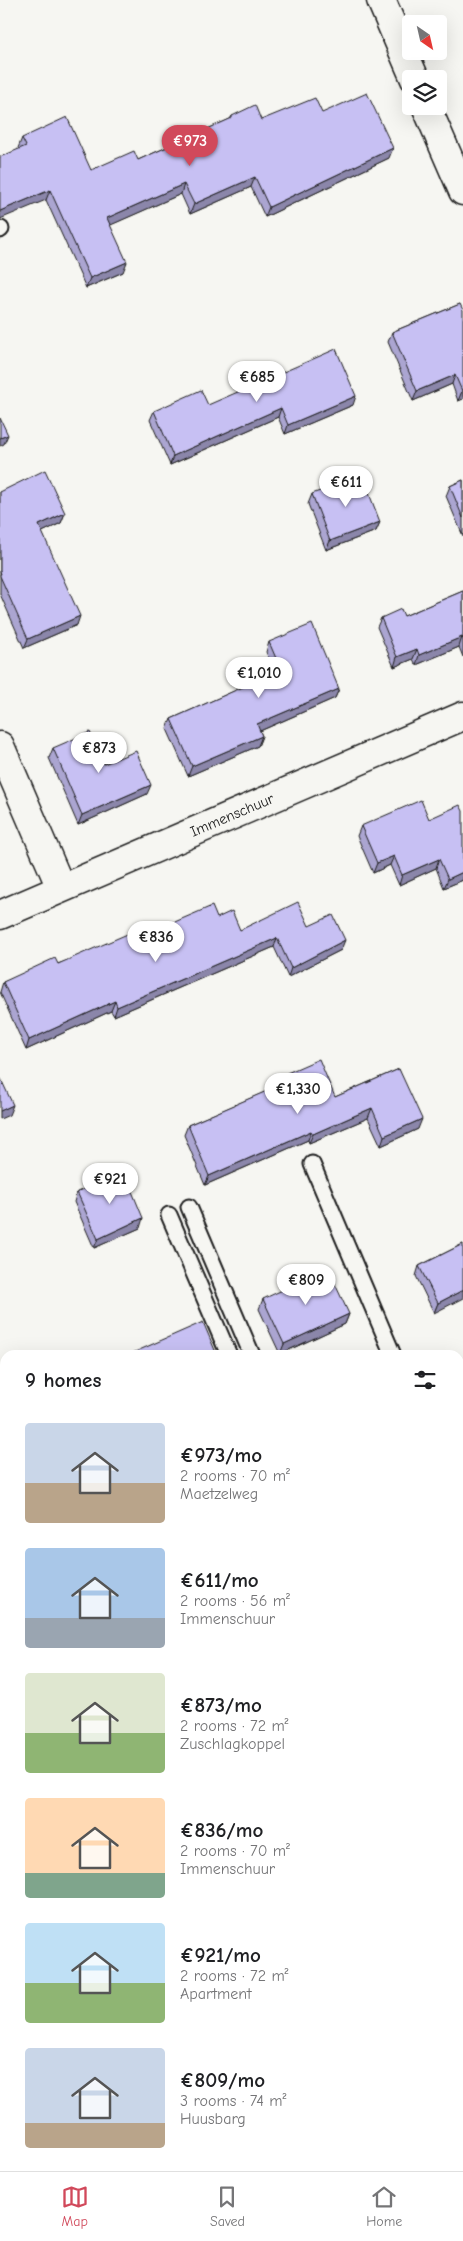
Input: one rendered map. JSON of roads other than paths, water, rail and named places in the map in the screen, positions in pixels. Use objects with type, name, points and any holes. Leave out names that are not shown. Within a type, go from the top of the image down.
[{"type":"street","points":[[381,0],[410,70]]},
{"type":"street","points":[[430,115],[463,191]]},
{"type":"street","name":"Immenschuur","points":[[0,914],[463,716]]},
{"type":"street","points":[[0,746],[61,888]]},
{"type":"lane","points":[[312,1164],[391,1350]]},
{"type":"lane","points":[[189,1207],[250,1350]]},
{"type":"lane","points":[[169,1215],[227,1350]]}]
